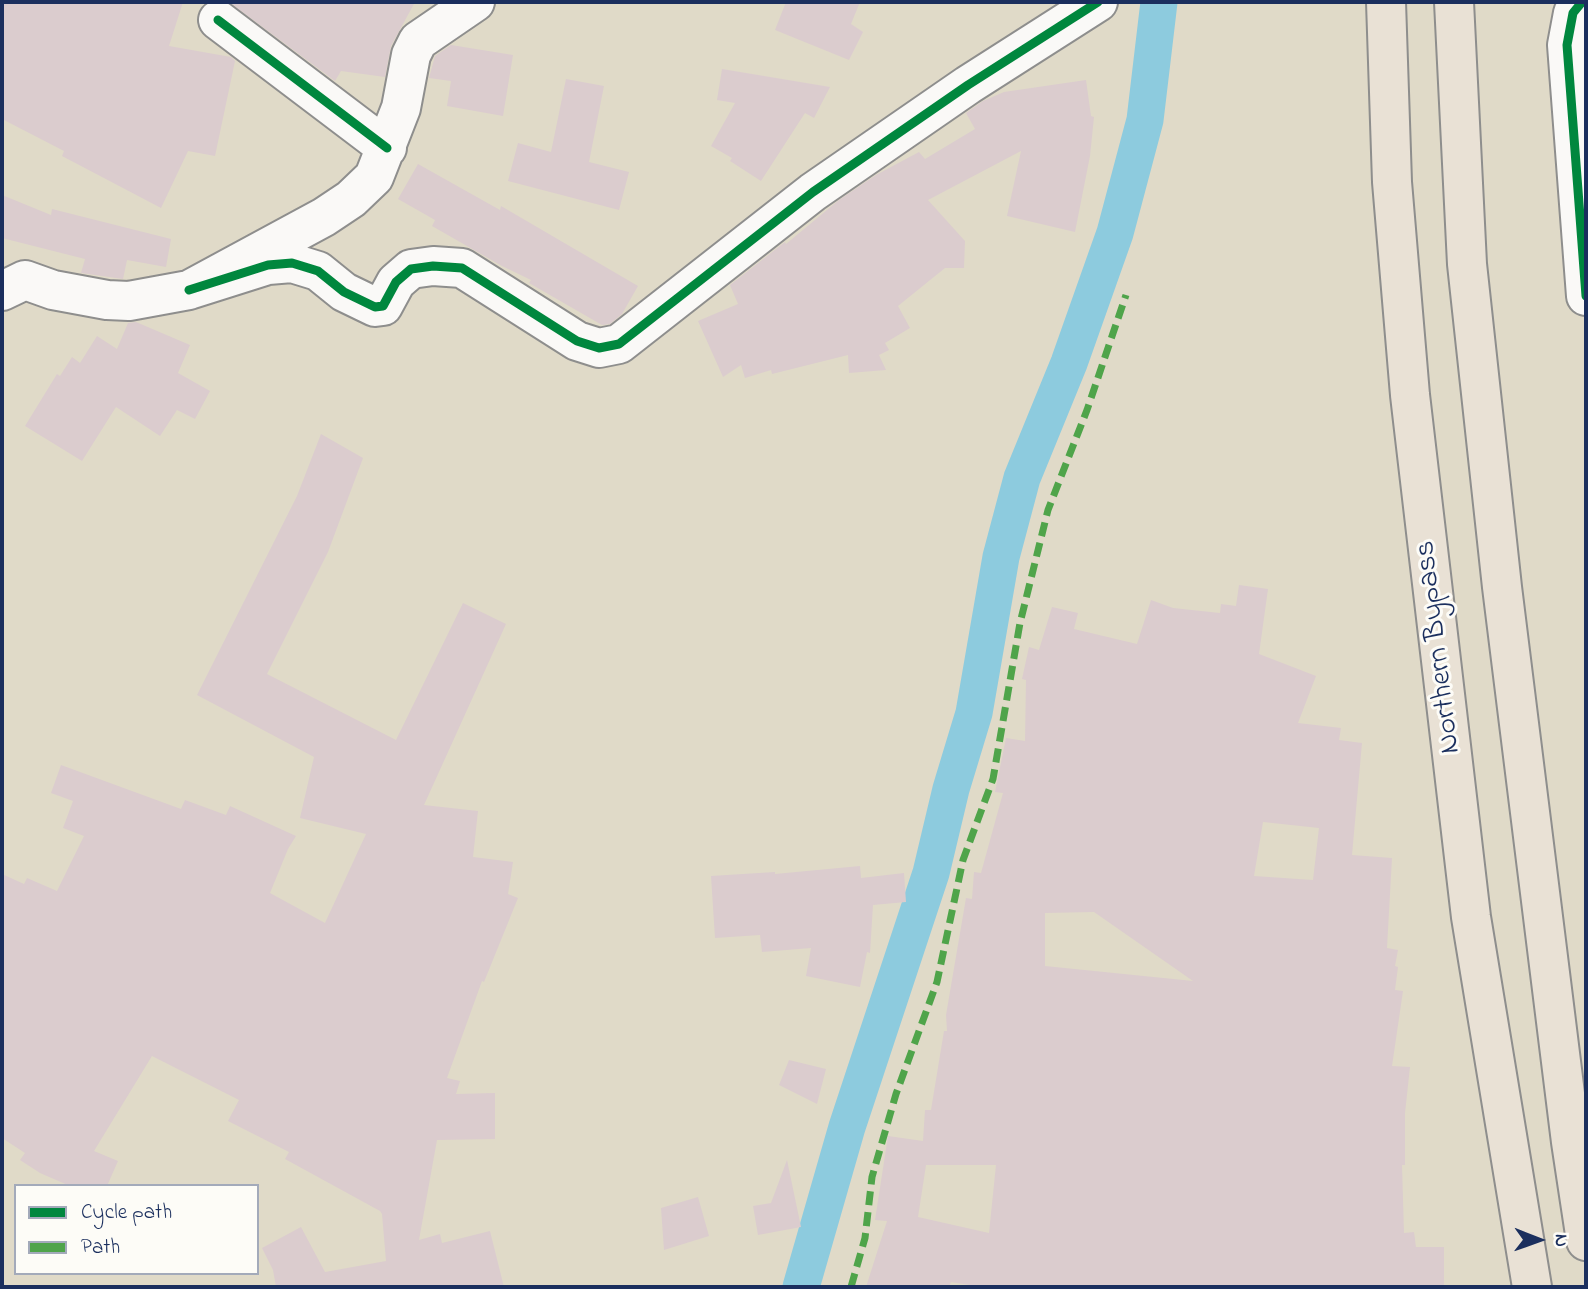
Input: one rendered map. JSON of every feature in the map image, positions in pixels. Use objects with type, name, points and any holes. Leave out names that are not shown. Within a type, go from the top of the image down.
[{"type":"highway","name":"Northern Bypass","points":[[1386,2],[1392,182],[1410,395],[1471,917],[1532,1287]]},
{"type":"highway","points":[[1454,2],[1467,264],[1504,601],[1571,1142],[1586,1241]]},
{"type":"street","points":[[189,290],[324,216],[351,199],[374,177],[401,108],[411,55],[418,41],[475,2]]},
{"type":"street","points":[[2,291],[25,280],[53,290],[107,300],[130,301],[189,290],[268,265],[292,263],[318,271],[345,292],[374,307],[383,306],[396,282],[411,269],[433,266],[462,268],[577,341],[599,348],[619,344],[813,192],[968,85],[1098,2]]},
{"type":"street","points":[[1582,2],[1573,13],[1567,45],[1586,296]]},
{"type":"street","points":[[218,20],[387,148]]},
{"type":"building","points":[[2,2],[183,2],[169,46],[231,57],[235,61],[215,156],[188,151],[161,208],[62,156],[64,151],[2,119]]},
{"type":"building","points":[[229,2],[415,2],[391,46],[385,77],[341,71],[335,81]]},
{"type":"building","points":[[786,2],[860,2],[851,24],[863,32],[849,60],[775,30]]},
{"type":"building","points":[[451,45],[513,55],[503,116],[447,106],[451,81],[429,78],[435,56]]},
{"type":"building","points":[[722,69],[830,87],[814,118],[805,113],[761,181],[730,161],[732,158],[711,146],[735,103],[717,100]]},
{"type":"building","points":[[566,79],[604,86],[589,162],[629,172],[619,210],[508,181],[518,143],[551,152]]},
{"type":"building","points":[[1086,80],[1091,116],[1094,117],[1090,156],[1075,232],[1007,216],[1021,151],[928,200],[965,241],[964,268],[945,268],[898,306],[910,328],[885,343],[889,350],[879,355],[886,370],[849,373],[848,355],[772,374],[771,370],[745,378],[741,365],[723,377],[698,321],[738,304],[730,285],[785,242],[786,244],[839,200],[876,175],[919,152],[925,159],[975,129],[966,113],[983,101],[1004,92]]},
{"type":"building","points":[[418,164],[500,210],[501,206],[638,286],[622,314],[610,324],[602,325],[529,283],[531,280],[432,226],[435,220],[398,199]]},
{"type":"building","points":[[2,195],[51,215],[52,209],[171,239],[166,267],[127,260],[123,279],[81,273],[85,259],[2,238]]},
{"type":"building","points":[[136,322],[190,345],[178,373],[210,391],[195,419],[177,410],[160,436],[116,407],[82,461],[25,426],[57,374],[60,376],[72,357],[80,363],[97,336],[117,349],[128,323]]},
{"type":"building","points":[[321,434],[363,458],[328,552],[267,674],[396,740],[463,603],[506,624],[424,805],[478,811],[473,857],[513,862],[508,894],[518,898],[484,982],[482,981],[447,1078],[460,1081],[456,1094],[495,1093],[495,1139],[437,1140],[419,1240],[440,1234],[442,1243],[490,1231],[504,1287],[276,1287],[273,1270],[262,1248],[301,1227],[325,1272],[386,1261],[382,1214],[285,1159],[289,1152],[228,1121],[239,1100],[152,1056],[94,1151],[118,1161],[108,1184],[65,1184],[40,1173],[20,1160],[25,1153],[2,1138],[2,874],[24,884],[27,878],[57,891],[84,836],[63,828],[73,801],[51,793],[61,765],[181,809],[185,800],[226,815],[230,806],[296,836],[270,893],[325,923],[366,834],[300,818],[314,757],[197,695],[297,496]]},
{"type":"building","points":[[1239,585],[1268,589],[1259,654],[1316,676],[1298,723],[1341,728],[1339,740],[1362,743],[1352,855],[1392,858],[1387,948],[1398,950],[1395,990],[1403,991],[1392,1066],[1410,1067],[1405,1113],[1405,1165],[1402,1165],[1404,1233],[1414,1232],[1416,1247],[1444,1247],[1444,1287],[981,1287],[951,1282],[949,1287],[866,1287],[887,1221],[875,1220],[888,1136],[923,1141],[925,1110],[931,1110],[944,1031],[947,1031],[946,1015],[966,898],[972,899],[974,872],[981,873],[1003,793],[995,792],[1006,738],[1025,741],[1026,680],[1022,679],[1029,647],[1039,650],[1052,607],[1078,613],[1074,629],[1137,644],[1151,600],[1173,608],[1220,613],[1221,604],[1236,606]],"holes":[[[1263,822],[1319,828],[1313,880],[1254,876]],[[1094,912],[1193,981],[1045,966],[1045,913]],[[926,1165],[996,1165],[989,1233],[918,1217]]]},
{"type":"building","points":[[860,866],[861,878],[904,873],[906,902],[873,905],[870,953],[867,952],[860,987],[806,976],[811,948],[762,952],[760,935],[715,938],[711,876],[775,874]]},
{"type":"building","points":[[789,1060],[826,1069],[817,1104],[779,1085]]},
{"type":"building","points":[[787,1160],[801,1227],[758,1235],[753,1206],[771,1203]]},
{"type":"building","points":[[698,1197],[709,1236],[664,1250],[661,1208]]},
{"type":"waterway","points":[[801,1287],[847,1127],[931,873],[951,789],[974,713],[1001,557],[1022,478],[1069,363],[1115,233],[1145,120],[1159,2]]},
{"type":"marked path","points":[[851,1287],[865,1238],[872,1177],[896,1094],[937,982],[963,860],[993,779],[1020,623],[1048,510],[1087,410],[1126,295]]},
{"type":"cycle path","points":[[189,290],[268,265],[292,263],[318,271],[344,292],[375,307],[383,306],[396,282],[411,269],[433,266],[462,268],[577,341],[599,348],[619,344],[813,192],[968,85],[1098,2]]},
{"type":"cycle path","points":[[1582,2],[1573,13],[1567,45],[1586,296]]},
{"type":"cycle path","points":[[218,20],[387,148]]}]
